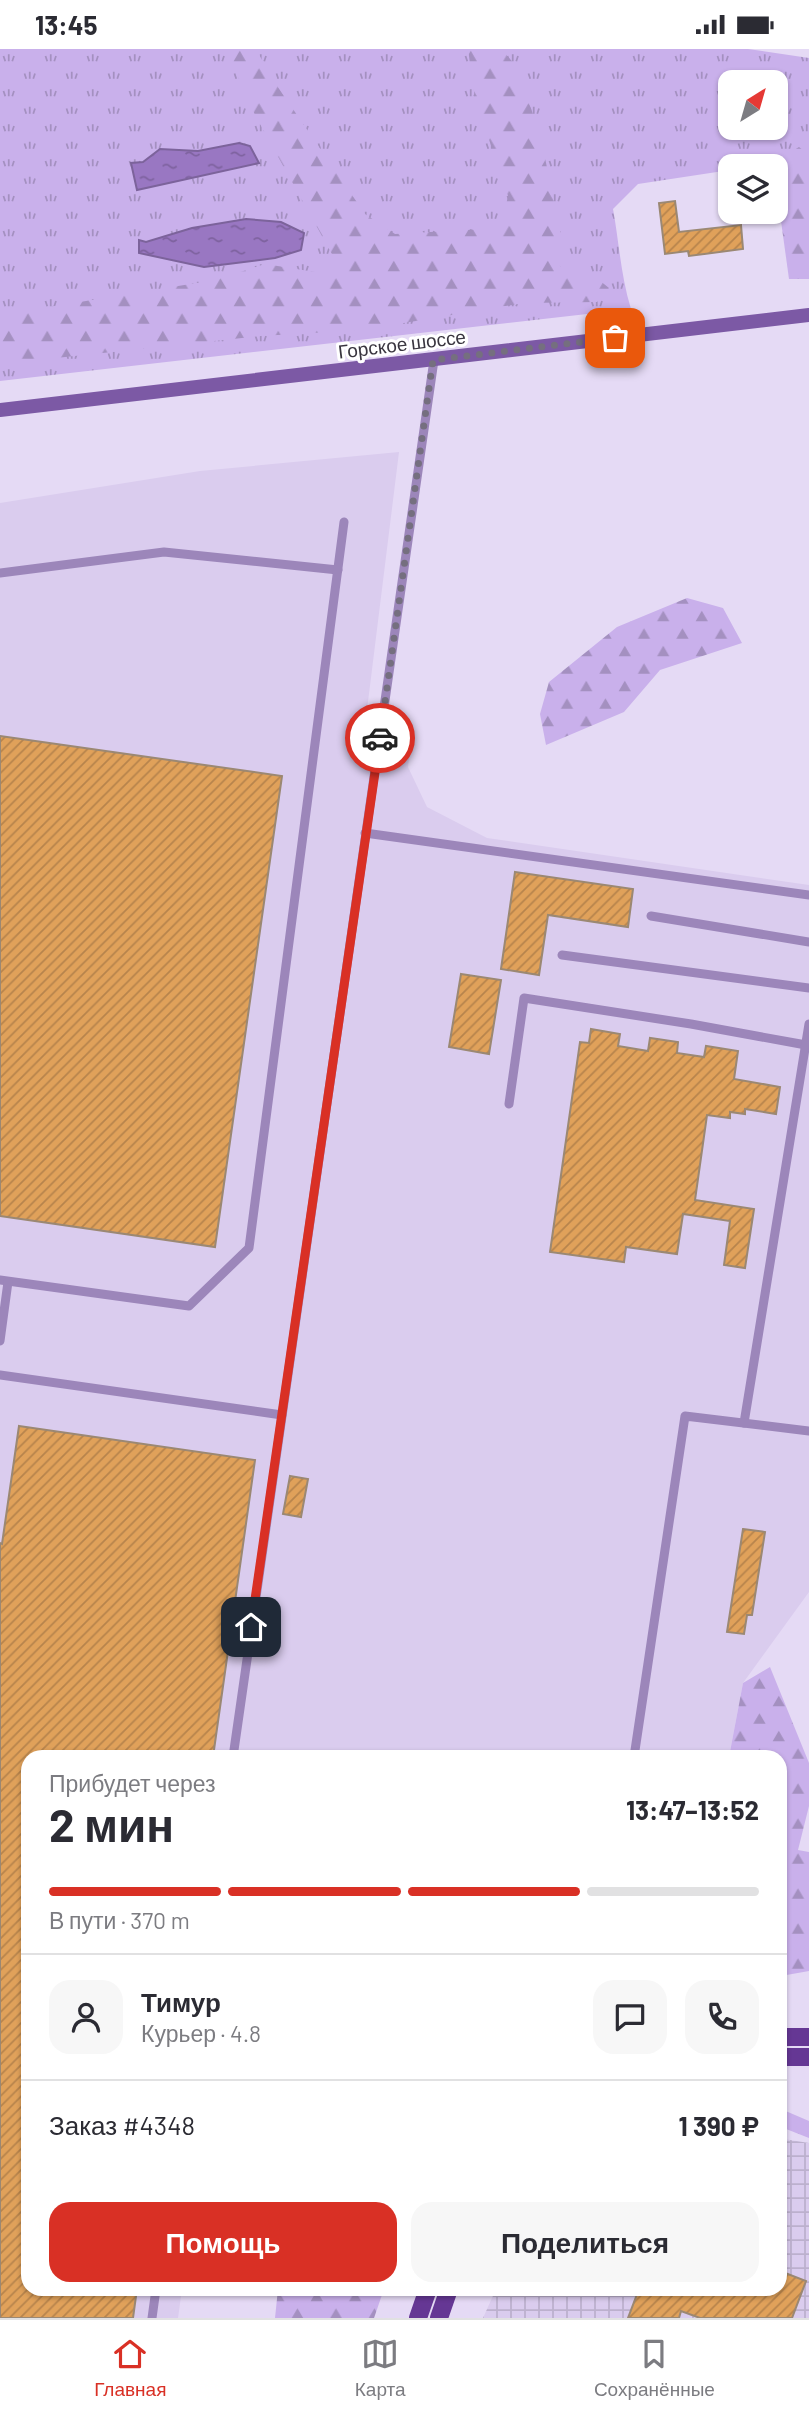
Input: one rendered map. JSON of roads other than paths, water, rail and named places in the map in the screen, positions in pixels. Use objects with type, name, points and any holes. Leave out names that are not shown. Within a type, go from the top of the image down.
[{"type":"main road","name":"Горское шоссе","points":[[0,410],[809,315]]},
{"type":"main road","points":[[787,2037],[809,2038]]},
{"type":"main road","points":[[787,2057],[809,2057]]},
{"type":"main road","points":[[418,2318],[426,2296]]},
{"type":"main road","points":[[439,2318],[447,2296]]},
{"type":"lane","points":[[234,1750],[433,360]]},
{"type":"lane","points":[[0,1341],[4,1281],[189,1306],[249,1248],[344,522]]},
{"type":"lane","points":[[0,573],[164,552],[338,571]]},
{"type":"lane","points":[[365,833],[809,895]]},
{"type":"lane","points":[[651,916],[809,941]]},
{"type":"lane","points":[[562,955],[809,988]]},
{"type":"lane","points":[[509,1104],[524,998],[806,1045]]},
{"type":"lane","points":[[744,1423],[809,1024]]},
{"type":"lane","points":[[0,1375],[282,1415]]},
{"type":"lane","points":[[635,1750],[685,1416],[809,1431]]},
{"type":"lane","points":[[152,2318],[155,2296]]},
{"type":"water","points":[[239,143],[250,146],[259,163],[137,190],[131,163],[143,162],[160,149],[198,151]]},
{"type":"water","points":[[246,219],[281,222],[304,233],[301,250],[275,258],[204,267],[139,253],[139,240],[146,242],[192,228]]}]
